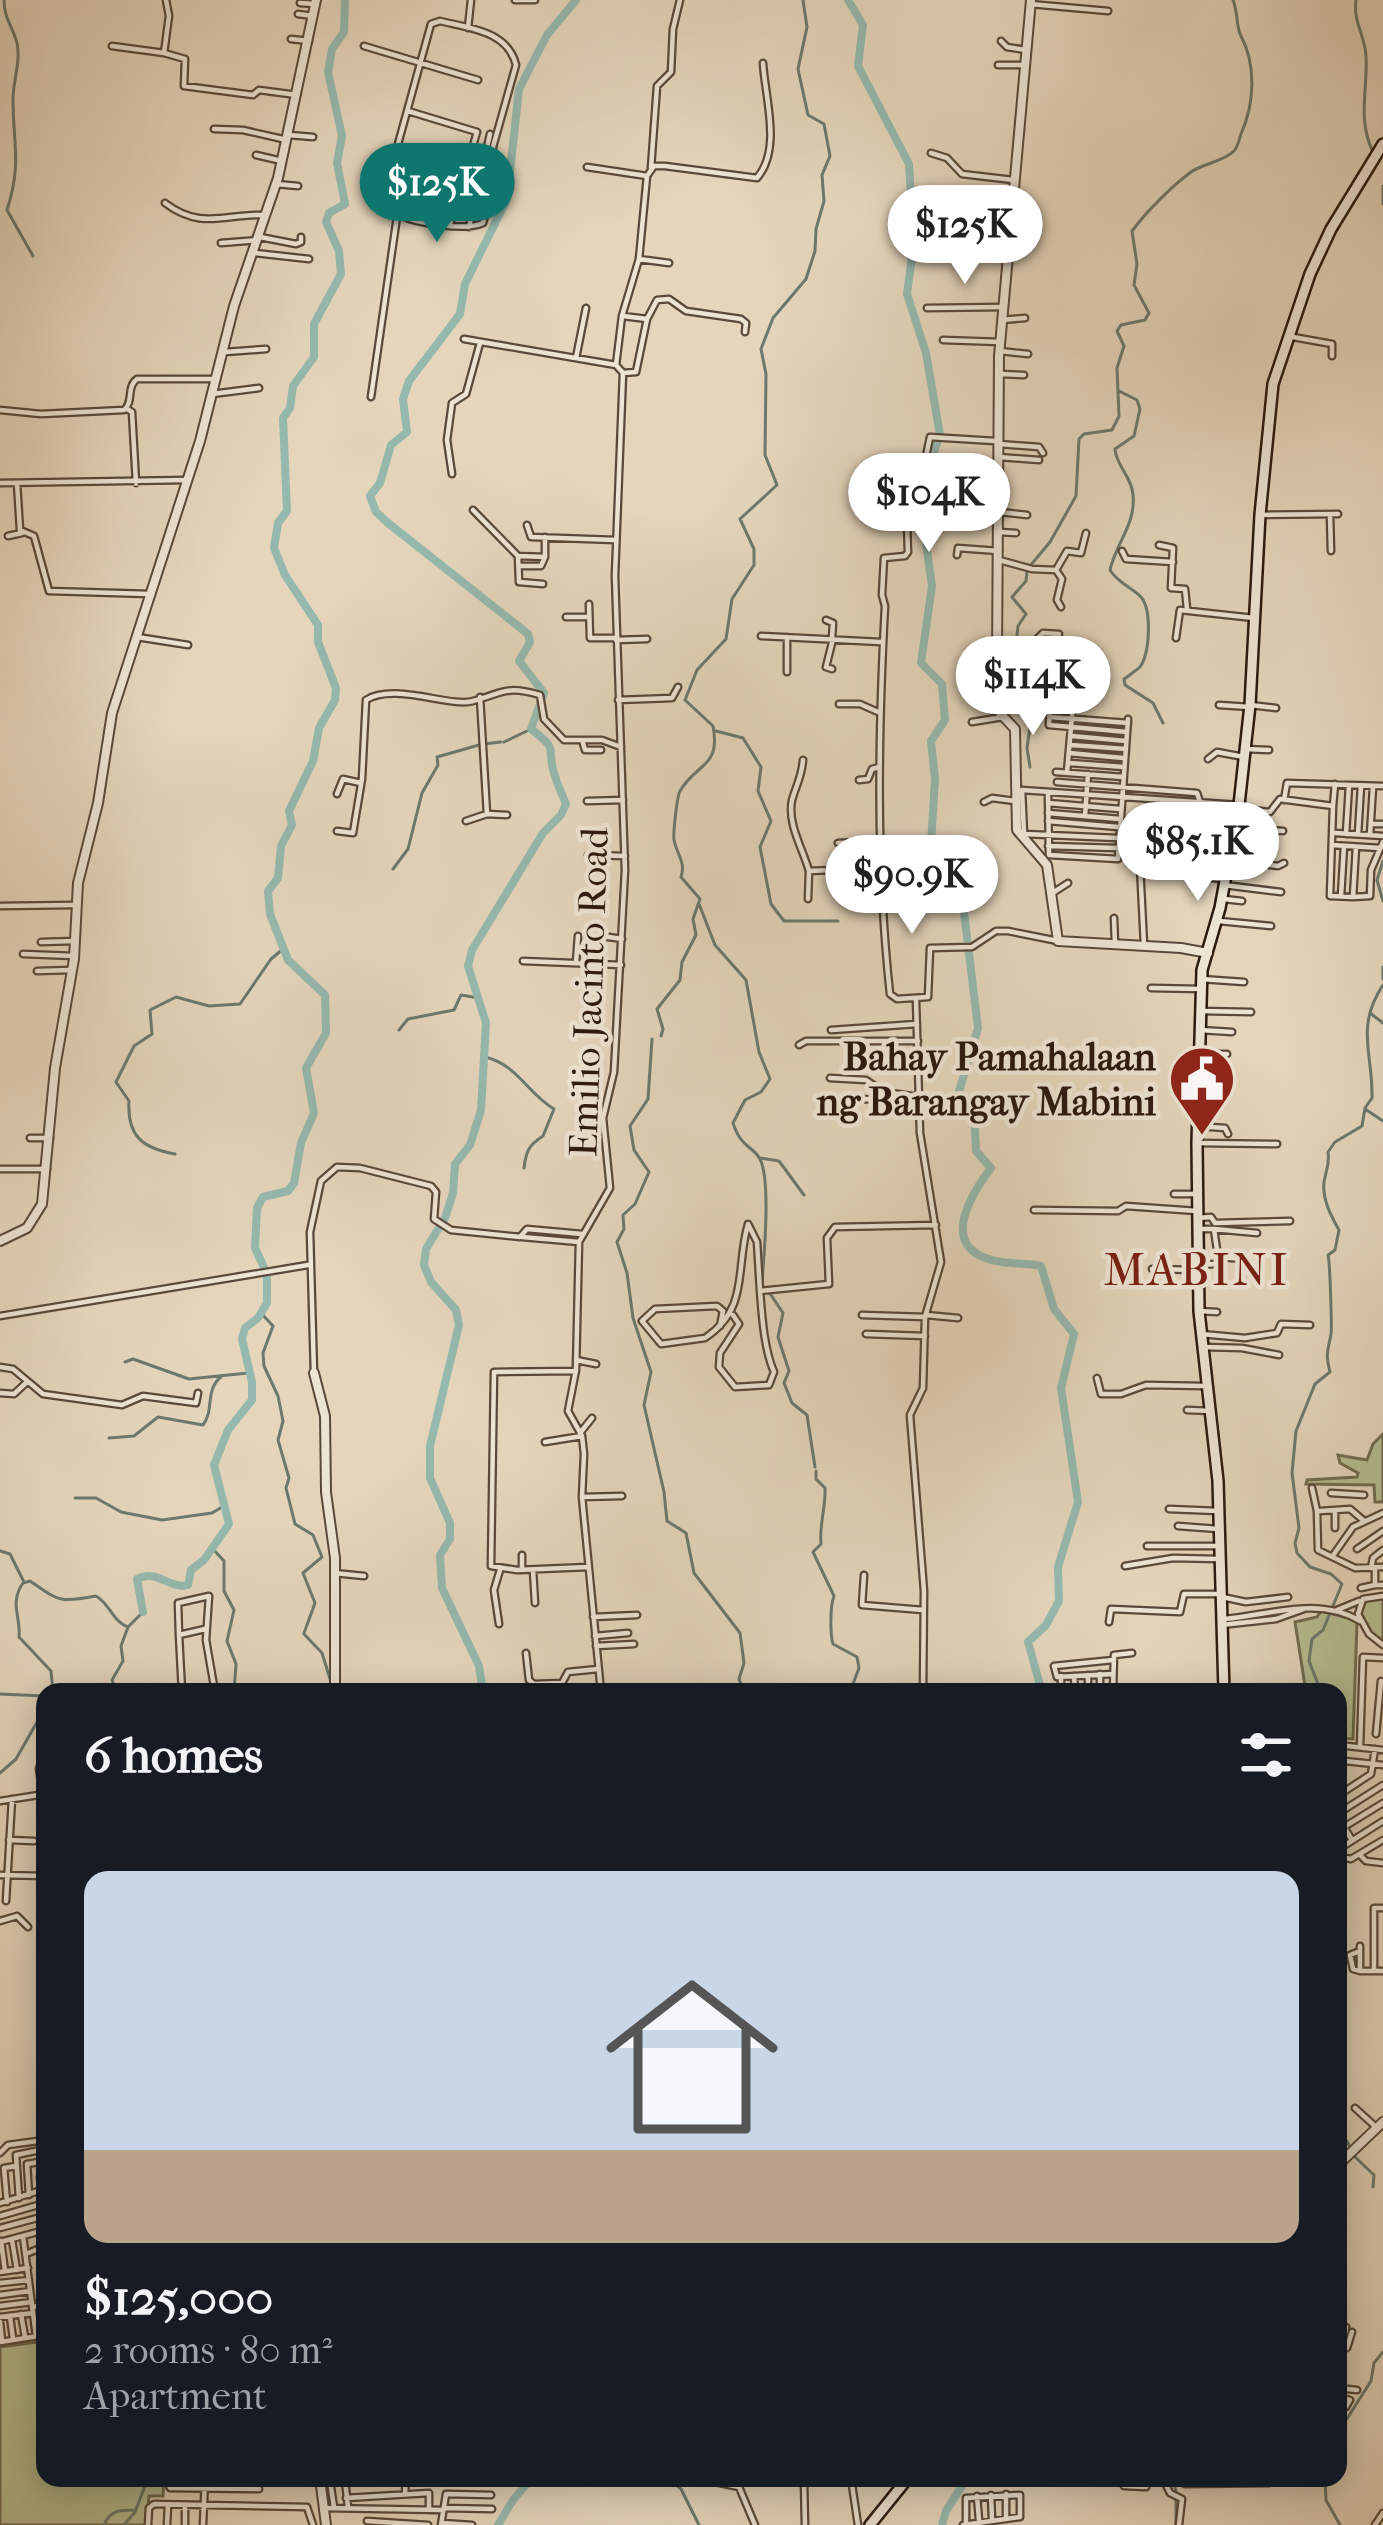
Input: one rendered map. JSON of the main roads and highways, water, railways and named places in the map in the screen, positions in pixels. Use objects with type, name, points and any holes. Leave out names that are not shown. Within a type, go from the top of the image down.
[{"type":"main road","points":[[1223,1683],[1210,1387],[1198,1311],[1201,984],[1239,808],[1271,394],[1287,337],[1326,238],[1382,146]]},
{"type":"main road","points":[[870,2525],[898,2487]]},
{"type":"waterway","points":[[4,0],[18,50],[13,99],[15,167],[7,210],[33,256]]},
{"type":"waterway","points":[[143,1612],[137,1579],[151,1576],[188,1585],[191,1570],[204,1560],[229,1524],[214,1465],[228,1430],[252,1400],[242,1339],[245,1328],[267,1303],[267,1274],[255,1248],[257,1208],[263,1197],[288,1191],[294,1183],[301,1143],[314,1113],[306,1068],[326,1033],[325,995],[288,960],[270,914],[268,891],[278,878],[281,846],[292,825],[289,811],[313,761],[319,728],[335,700],[336,688],[318,642],[318,625],[285,575],[274,548],[278,523],[287,511],[283,418],[290,408],[293,386],[314,357],[314,324],[341,274],[339,251],[326,222],[329,213],[345,204],[337,163],[342,136],[328,72],[332,49],[344,32],[345,0]]},
{"type":"waterway","points":[[482,1683],[479,1666],[442,1588],[440,1555],[450,1539],[450,1523],[430,1478],[430,1446],[459,1325],[456,1310],[431,1282],[424,1265],[426,1249],[445,1218],[453,1193],[455,1164],[470,1145],[481,1110],[486,1023],[468,966],[472,950],[543,833],[566,804],[549,745],[531,729],[544,693],[519,661],[530,642],[528,634],[388,523],[376,512],[370,496],[380,483],[391,445],[407,432],[403,399],[409,381],[460,314],[465,284],[507,199],[519,89],[547,35],[576,0]]},
{"type":"waterway","points":[[661,1036],[657,1009],[680,980],[682,962],[696,935],[693,919],[700,899],[681,877],[674,840],[678,800],[686,782],[710,758],[715,740],[713,726],[685,700],[697,670],[726,639],[732,599],[754,565],[754,549],[740,519],[777,485],[765,455],[766,374],[761,349],[773,318],[806,279],[824,201],[822,175],[830,156],[824,124],[808,115],[798,69],[807,27],[803,0]]},
{"type":"waterway","points":[[848,0],[863,25],[858,66],[909,164],[914,242],[907,294],[926,353],[940,435],[919,493],[932,586],[921,663],[942,684],[945,720],[931,741],[935,779],[931,843],[941,878],[963,904],[978,1028],[958,1095],[974,1112],[976,1151],[991,1168],[967,1210],[964,1237],[982,1257],[1041,1266],[1054,1309],[1074,1334],[1061,1388],[1078,1502],[1058,1567],[1059,1601],[1046,1625],[1028,1642],[1039,1683]]},
{"type":"waterway","points":[[1030,566],[1076,496],[1079,439],[1112,430],[1119,416],[1117,368],[1124,346],[1117,331],[1121,325],[1145,320],[1149,313],[1134,285],[1137,264],[1132,231],[1183,178],[1230,155],[1238,143],[1252,84],[1233,0]]},
{"type":"waterway","points":[[1356,0],[1366,56],[1365,128],[1373,152]]},
{"type":"waterway","points":[[1383,186],[1383,204]]},
{"type":"waterway","points":[[1119,391],[1137,400],[1140,409],[1134,436],[1115,449],[1132,489],[1133,505],[1110,570],[1145,603],[1148,632],[1140,667],[1124,679],[1125,685],[1153,703],[1163,723]]},
{"type":"waterway","points":[[1027,572],[1026,581],[1012,597],[1026,614],[1018,626],[1016,645],[1043,661],[1049,677],[1049,696],[1034,700],[1027,748],[1030,767]]},
{"type":"waterway","points":[[504,742],[531,729]]},
{"type":"waterway","points":[[716,731],[743,738],[761,767],[758,791],[771,821],[760,847],[771,904],[784,921],[838,921]]},
{"type":"waterway","points":[[484,744],[501,742]]},
{"type":"waterway","points":[[393,869],[408,849],[437,757],[479,745]]},
{"type":"waterway","points":[[1383,861],[1377,880],[1383,901]]},
{"type":"waterway","points":[[699,904],[715,945],[746,980],[759,1052],[770,1079],[761,1092],[745,1100],[733,1123],[763,1170],[762,1282]]},
{"type":"waterway","points":[[175,1154],[145,1144],[134,1132],[129,1101],[116,1082],[134,1046],[152,1034],[150,1010],[176,997],[209,1006],[240,1004],[283,949]]},
{"type":"waterway","points":[[1383,967],[1383,979]]},
{"type":"waterway","points":[[1318,1683],[1309,1661],[1312,1639],[1323,1630],[1342,1584],[1331,1574],[1310,1567],[1297,1553],[1292,1473],[1296,1431],[1315,1384],[1330,1372],[1328,1255],[1335,1250],[1339,1230],[1324,1195],[1328,1152],[1335,1142],[1362,1126],[1372,1098],[1367,1027],[1383,985]]},
{"type":"waterway","points":[[399,1030],[408,1019],[454,1010],[461,995],[479,998]]},
{"type":"waterway","points":[[1370,1013],[1383,1023]]},
{"type":"waterway","points":[[652,1039],[648,1099],[630,1126],[634,1150],[649,1172],[635,1204],[623,1215],[624,1229],[617,1242],[633,1318],[651,1372],[644,1405],[667,1521],[686,1533],[694,1573],[740,1633],[744,1663],[741,1683]]},
{"type":"waterway","points":[[485,1057],[506,1066],[554,1109],[543,1136],[529,1149],[524,1168]]},
{"type":"waterway","points":[[1365,1109],[1383,1121]]},
{"type":"waterway","points":[[760,1158],[779,1161],[804,1195]]},
{"type":"waterway","points":[[769,1292],[783,1313],[778,1337],[789,1371],[784,1383],[792,1403],[807,1415],[815,1467]]},
{"type":"waterway","points":[[261,1313],[273,1326],[263,1353],[264,1366],[283,1421],[278,1440],[289,1478],[286,1488],[295,1524],[313,1535],[322,1557],[303,1573],[315,1603],[304,1633]]},
{"type":"waterway","points":[[125,1362],[133,1359],[189,1379],[248,1373]]},
{"type":"waterway","points":[[109,1438],[134,1436],[158,1417],[203,1425],[213,1387],[222,1376]]},
{"type":"waterway","points":[[816,1471],[825,1495],[821,1544],[813,1552],[834,1596],[833,1644],[857,1657],[853,1683]]},
{"type":"waterway","points":[[75,1498],[96,1498],[121,1512],[162,1520],[212,1513],[222,1507]]},
{"type":"waterway","points":[[212,1548],[224,1561],[224,1591],[234,1610],[227,1641],[236,1664],[235,1683]]},
{"type":"waterway","points":[[0,1551],[10,1554],[23,1580]]},
{"type":"waterway","points":[[52,1683],[51,1671],[19,1637],[16,1604],[23,1583],[30,1581],[60,1599],[96,1596],[128,1627]]},
{"type":"waterway","points":[[113,1683],[123,1661],[121,1646],[128,1627],[143,1612]]},
{"type":"waterway","points":[[304,1634],[322,1653],[331,1682]]},
{"type":"waterway","points":[[0,1694],[36,1696]]},
{"type":"waterway","points":[[0,1773],[16,1759],[36,1724]]},
{"type":"waterway","points":[[1347,2142],[1350,2147]]},
{"type":"waterway","points":[[1354,2156],[1374,2175],[1373,2187]]},
{"type":"waterway","points":[[1347,2419],[1383,2352]]},
{"type":"waterway","points":[[124,2525],[145,2487]]},
{"type":"waterway","points":[[498,2525],[524,2487]]},
{"type":"waterway","points":[[679,2487],[699,2525]]},
{"type":"waterway","points":[[942,2525],[961,2487]]},
{"type":"waterway","points":[[1175,2487],[1176,2492]]},
{"type":"waterway","points":[[1325,2487],[1326,2500],[1340,2525]]},
{"type":"waterway","points":[[1176,2497],[1176,2525]]},
{"type":"waterway","points":[[104,2525],[116,2512],[135,2510]]},
{"type":"place","name":"Bahay Pamahalaan ng Barangay Mabini","points":[[1202,1138]]},
{"type":"district","name":"MABINI","points":[[1197,1270]]}]
